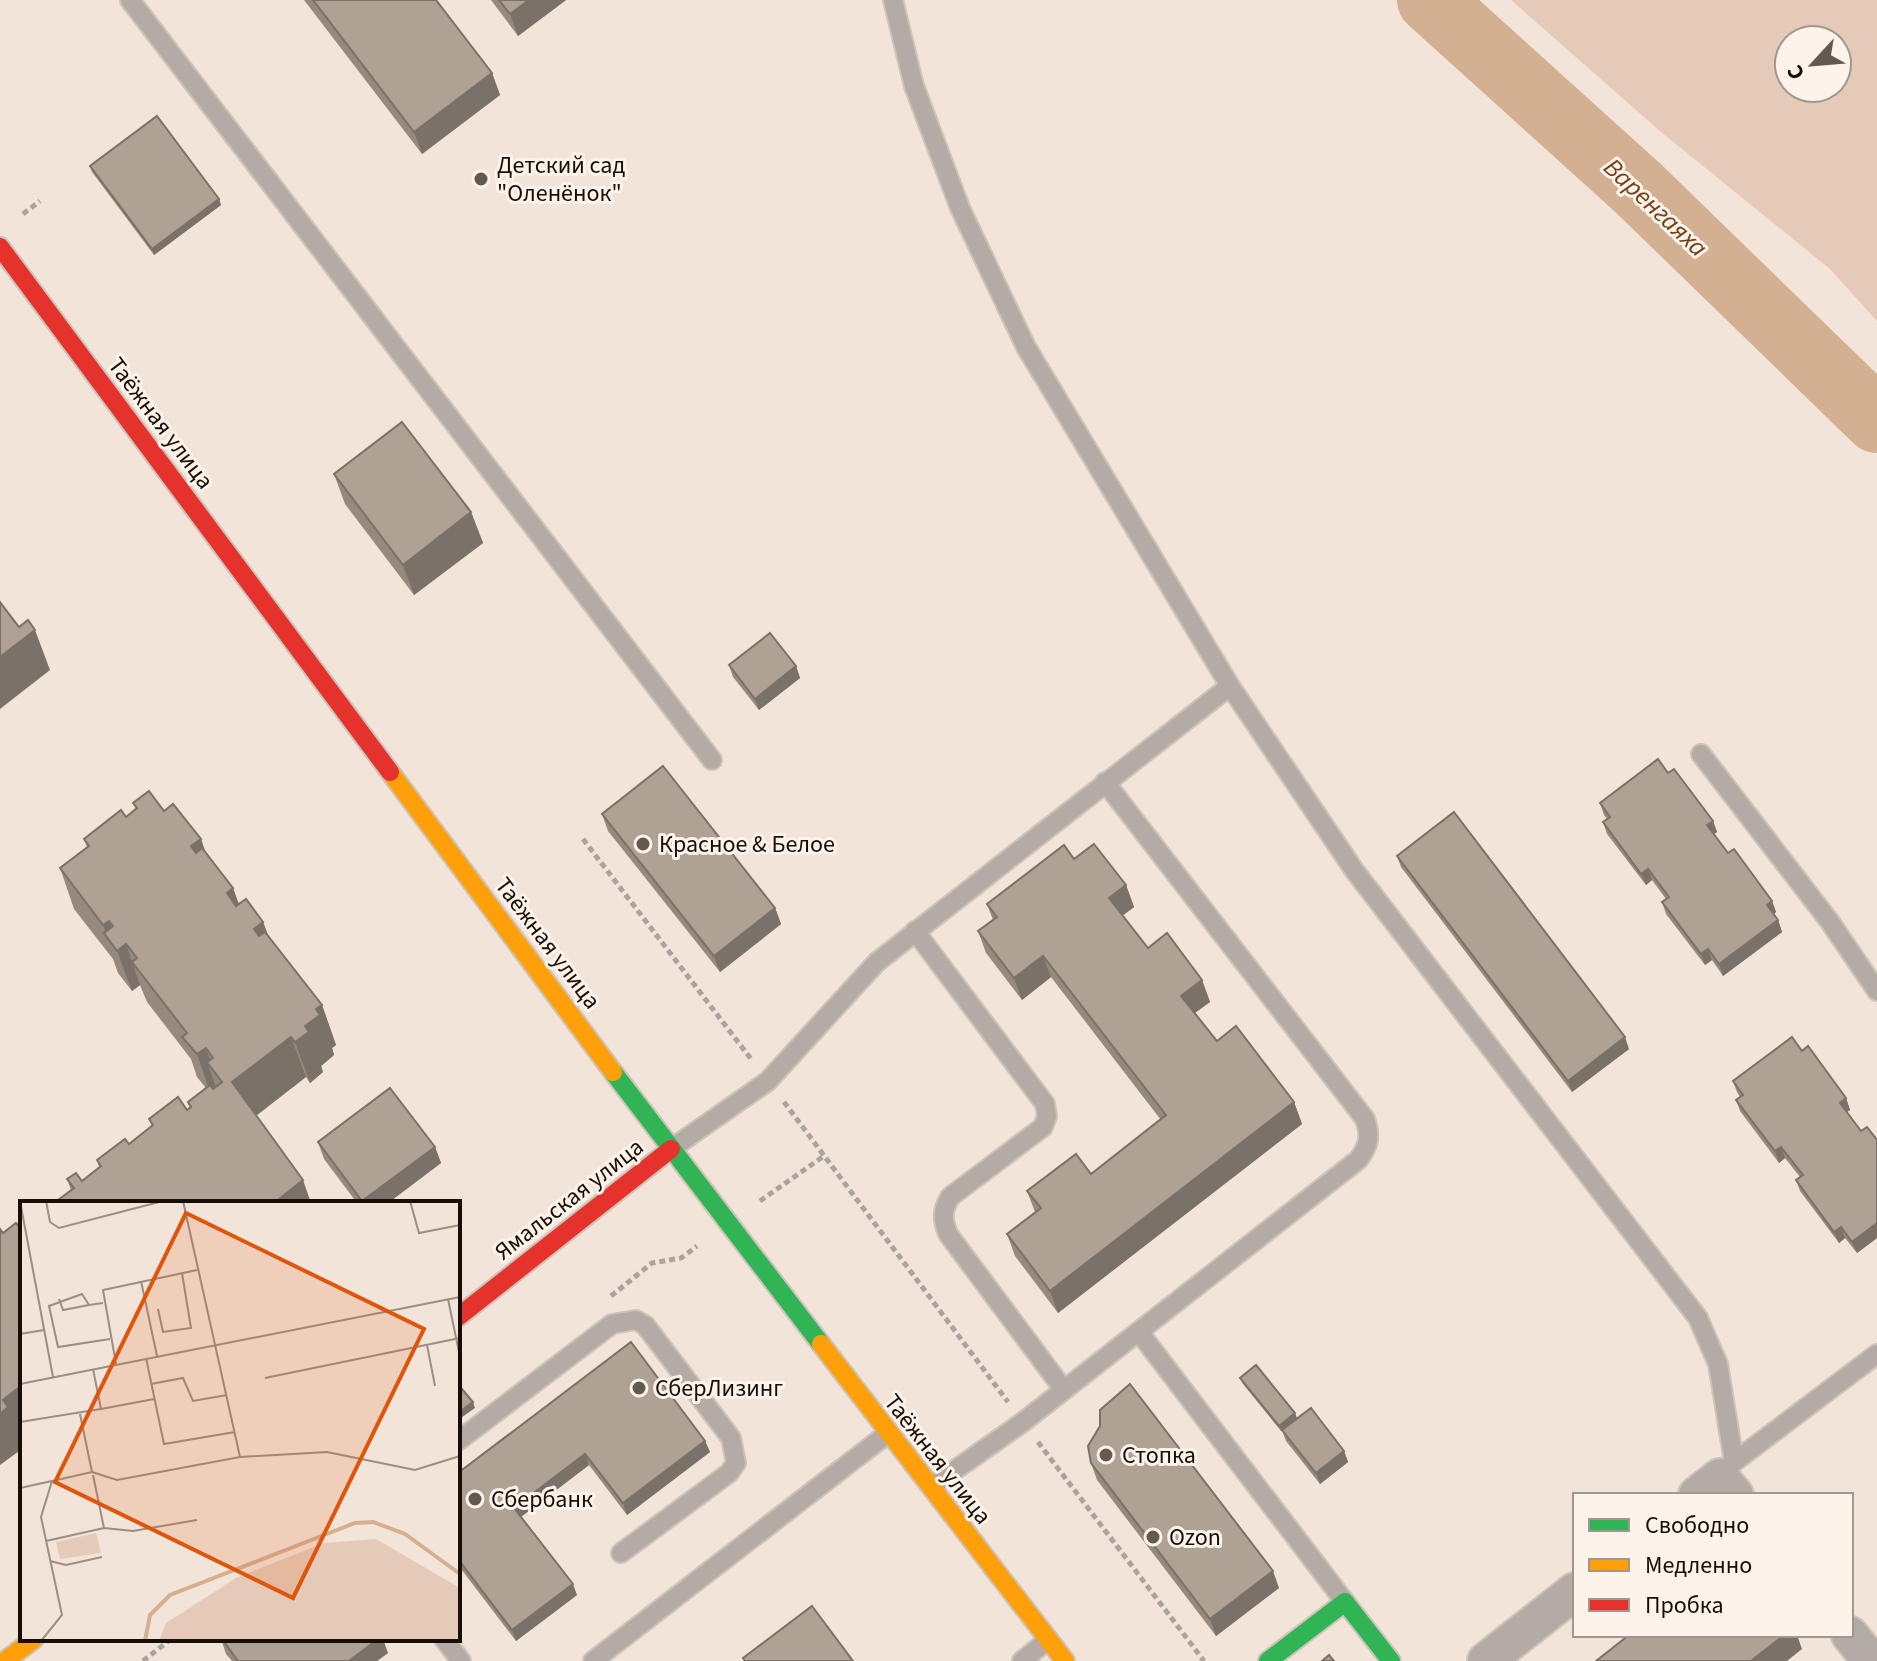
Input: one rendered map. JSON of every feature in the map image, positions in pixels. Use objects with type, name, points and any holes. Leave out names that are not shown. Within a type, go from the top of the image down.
[{"type":"street","name":"Таёжная улица","points":[[0,247],[671,1149],[887,1434],[1065,1661]]},
{"type":"street","name":"Ямальская улица","points":[[460,1315],[671,1149]]},
{"type":"street","points":[[1486,1661],[1573,1593]]},
{"type":"street","points":[[1268,1661],[1345,1602],[1391,1661]]},
{"type":"street","points":[[1852,1637],[1871,1661]]},
{"type":"street","points":[[5,1661],[31,1641]]},
{"type":"lane","points":[[130,0],[712,760]]},
{"type":"lane","points":[[893,0],[914,86],[960,208],[1026,347],[1230,686],[1354,870],[1698,1318],[1718,1364],[1721,1482]]},
{"type":"lane","points":[[671,1149],[768,1081],[877,962],[1230,686]]},
{"type":"lane","points":[[1701,754],[1830,922],[1877,991]]},
{"type":"lane","points":[[931,1487],[1023,1422],[1358,1160],[1367,1149],[1370,1132],[1365,1119],[1105,782]]},
{"type":"lane","points":[[915,931],[1045,1104],[1047,1116],[1043,1127],[950,1197],[943,1209],[943,1222],[948,1234],[1064,1390]]},
{"type":"lane","points":[[460,1439],[612,1324],[624,1320],[645,1325],[731,1438],[736,1463],[729,1473],[621,1553]]},
{"type":"lane","points":[[1139,1332],[1345,1602]]},
{"type":"lane","points":[[1721,1482],[1877,1354]]},
{"type":"lane","points":[[593,1661],[887,1434]]},
{"type":"lane","points":[[1022,1661],[1048,1640]]},
{"type":"lane","points":[[446,1641],[461,1661]]},
{"type":"path","points":[[583,839],[1204,1661]]},
{"type":"path","points":[[143,1661],[168,1641]]},
{"type":"shaded area","points":[[1511,0],[1877,0],[1877,321],[1830,269],[1661,132]]},
{"type":"building","points":[[313,0],[436,0],[492,73],[414,132]]},
{"type":"building","points":[[499,0],[529,0],[510,14]]},
{"type":"building","points":[[157,116],[219,199],[152,249],[90,166]]},
{"type":"building","points":[[402,422],[471,512],[403,565],[334,474]]},
{"type":"building","points":[[0,602],[19,627],[28,620],[35,630],[0,657]]},
{"type":"building","points":[[770,633],[796,666],[755,699],[729,665]]},
{"type":"building","points":[[1658,759],[1668,773],[1674,769],[1713,821],[1707,825],[1728,853],[1734,849],[1772,901],[1767,905],[1778,920],[1719,964],[1708,949],[1701,954],[1662,902],[1669,897],[1648,869],[1641,874],[1603,822],[1610,817],[1600,803]]},
{"type":"building","points":[[663,766],[775,908],[714,956],[602,814]]},
{"type":"building","points":[[149,791],[164,811],[173,804],[201,839],[191,846],[196,853],[202,848],[233,888],[227,893],[236,906],[246,899],[263,922],[254,929],[259,936],[265,932],[322,1005],[316,1009],[320,1015],[305,1026],[309,1032],[295,1042],[291,1037],[232,1082],[303,1180],[277,1201],[57,1201],[74,1188],[67,1179],[76,1173],[82,1181],[101,1166],[97,1160],[125,1139],[129,1144],[153,1125],[149,1119],[178,1097],[187,1110],[191,1107],[188,1102],[210,1085],[213,1089],[222,1082],[207,1062],[213,1058],[206,1048],[197,1054],[182,1037],[187,1033],[132,962],[137,958],[126,944],[117,951],[104,933],[113,926],[109,921],[103,925],[60,868],[89,846],[84,839],[121,810],[126,817],[137,808],[133,803]]},
{"type":"building","points":[[1454,812],[1625,1037],[1568,1081],[1397,856]]},
{"type":"building","points":[[1094,844],[1126,885],[1109,898],[1148,948],[1167,933],[1202,980],[1181,996],[1217,1041],[1236,1026],[1294,1102],[1050,1291],[1007,1234],[1041,1208],[1027,1191],[1076,1154],[1091,1174],[1166,1115],[1043,956],[1014,978],[978,931],[997,917],[987,904],[1064,845],[1074,859]]},
{"type":"building","points":[[1792,1037],[1802,1051],[1808,1046],[1846,1098],[1840,1103],[1861,1131],[1867,1127],[1877,1140],[1877,1223],[1852,1242],[1841,1227],[1834,1232],[1796,1180],[1803,1175],[1781,1147],[1775,1151],[1736,1100],[1743,1095],[1733,1081]]},
{"type":"building","points":[[390,1088],[435,1147],[362,1201],[318,1142]]},
{"type":"building","points":[[16,1223],[20,1228],[20,1387],[3,1400],[8,1407],[0,1414],[0,1229],[3,1233]]},
{"type":"building","points":[[631,1342],[705,1441],[623,1503],[585,1454],[514,1508],[573,1584],[512,1630],[460,1562],[460,1471]]},
{"type":"building","points":[[1256,1365],[1295,1413],[1279,1426],[1240,1378]]},
{"type":"building","points":[[1130,1384],[1273,1571],[1210,1619],[1091,1463],[1088,1446],[1100,1426],[1100,1410]]},
{"type":"building","points":[[462,1389],[473,1402],[460,1412]]},
{"type":"building","points":[[1311,1408],[1344,1451],[1316,1473],[1282,1430]]},
{"type":"building","points":[[812,1606],[853,1661],[745,1661],[743,1658]]},
{"type":"building","points":[[1626,1637],[1781,1637],[1751,1661],[1596,1661]]},
{"type":"building","points":[[223,1641],[375,1641],[349,1661],[238,1661]]},
{"type":"waterway","name":"Варенгаяха","points":[[1430,0],[1638,188],[1877,420]]},
{"type":"traffic: fast","points":[[613,1072],[821,1344]]},
{"type":"traffic: fast","points":[[1268,1661],[1345,1602],[1391,1661]]},
{"type":"traffic: slow","points":[[390,772],[613,1072]]},
{"type":"traffic: slow","points":[[821,1344],[1065,1661]]},
{"type":"traffic: slow","points":[[5,1661],[31,1641]]},
{"type":"traffic: jam","points":[[0,247],[390,772]]},
{"type":"traffic: jam","points":[[460,1315],[671,1149]]},
{"type":"place","name":"Детский сад \"Оленёнок\"","points":[[481,179]]},
{"type":"place","name":"Красное & Белое","points":[[643,844]]},
{"type":"place","name":"СберЛизинг","points":[[639,1388]]},
{"type":"place","name":"Стопка","points":[[1106,1455]]},
{"type":"place","name":"Сбербанк","points":[[475,1499]]},
{"type":"place","name":"Ozon","points":[[1153,1537]]}]
